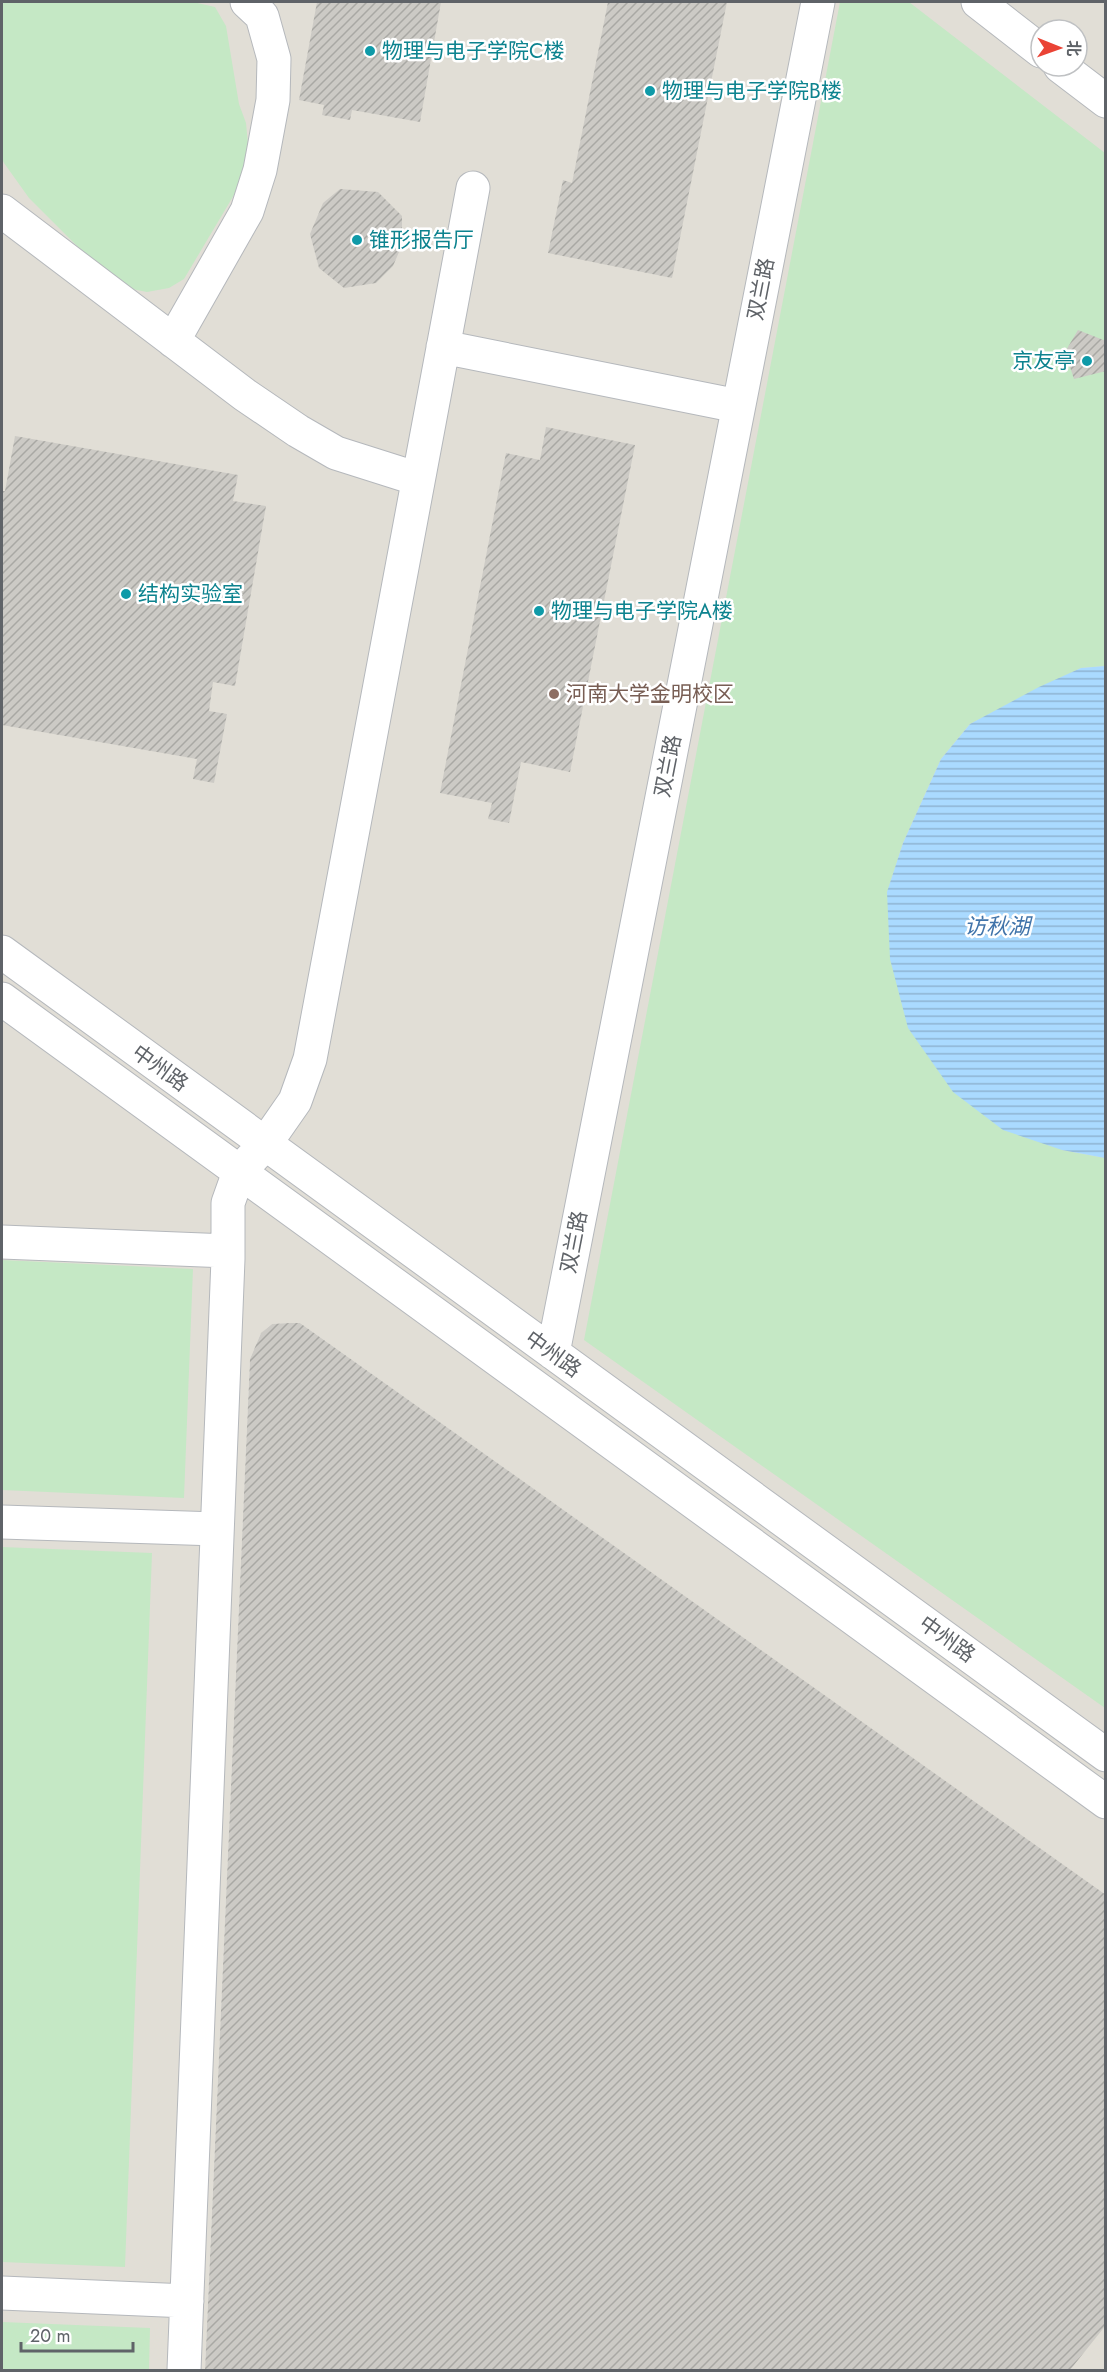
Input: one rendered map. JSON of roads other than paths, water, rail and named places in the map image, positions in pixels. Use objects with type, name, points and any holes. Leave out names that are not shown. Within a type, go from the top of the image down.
[{"type":"lane","points":[[173,341],[247,211],[260,170],[273,100],[274,59],[262,16],[247,2]]},
{"type":"lane","name":"双兰路","points":[[553,1353],[818,2]]},
{"type":"lane","points":[[978,2],[1029,42]]},
{"type":"lane","points":[[1076,78],[1106,101]]},
{"type":"lane","points":[[184,2370],[228,1251],[228,1203],[239,1172],[265,1144],[295,1101],[310,1059],[473,188]]},
{"type":"lane","points":[[2,211],[245,395],[298,431],[336,453],[418,479]]},
{"type":"lane","points":[[443,347],[738,406]]},
{"type":"lane","name":"中州路","points":[[2,952],[1106,1755]]},
{"type":"lane","name":"中州路","points":[[2,999],[1106,1802]]},
{"type":"lane","points":[[2,1242],[228,1251]]},
{"type":"lane","points":[[2,1522],[217,1529]]},
{"type":"lane","points":[[2,2293],[187,2301]]},
{"type":"water","name":"访秋湖","points":[[1106,666],[1105,1158],[1062,1150],[1003,1130],[953,1092],[908,1028],[890,959],[887,892],[903,843],[941,759],[970,724],[1039,687],[1081,668]]},
{"type":"place","name":"物理与电子学院C楼","points":[[370,51]]},
{"type":"place","name":"物理与电子学院B楼","points":[[650,91]]},
{"type":"place","name":"锥形报告厅","points":[[357,240]]},
{"type":"place","name":"京友亭","points":[[1087,361]]},
{"type":"place","name":"结构实验室","points":[[126,594]]},
{"type":"place","name":"物理与电子学院A楼","points":[[539,611]]},
{"type":"place","name":"河南大学金明校区","points":[[554,694]]}]
